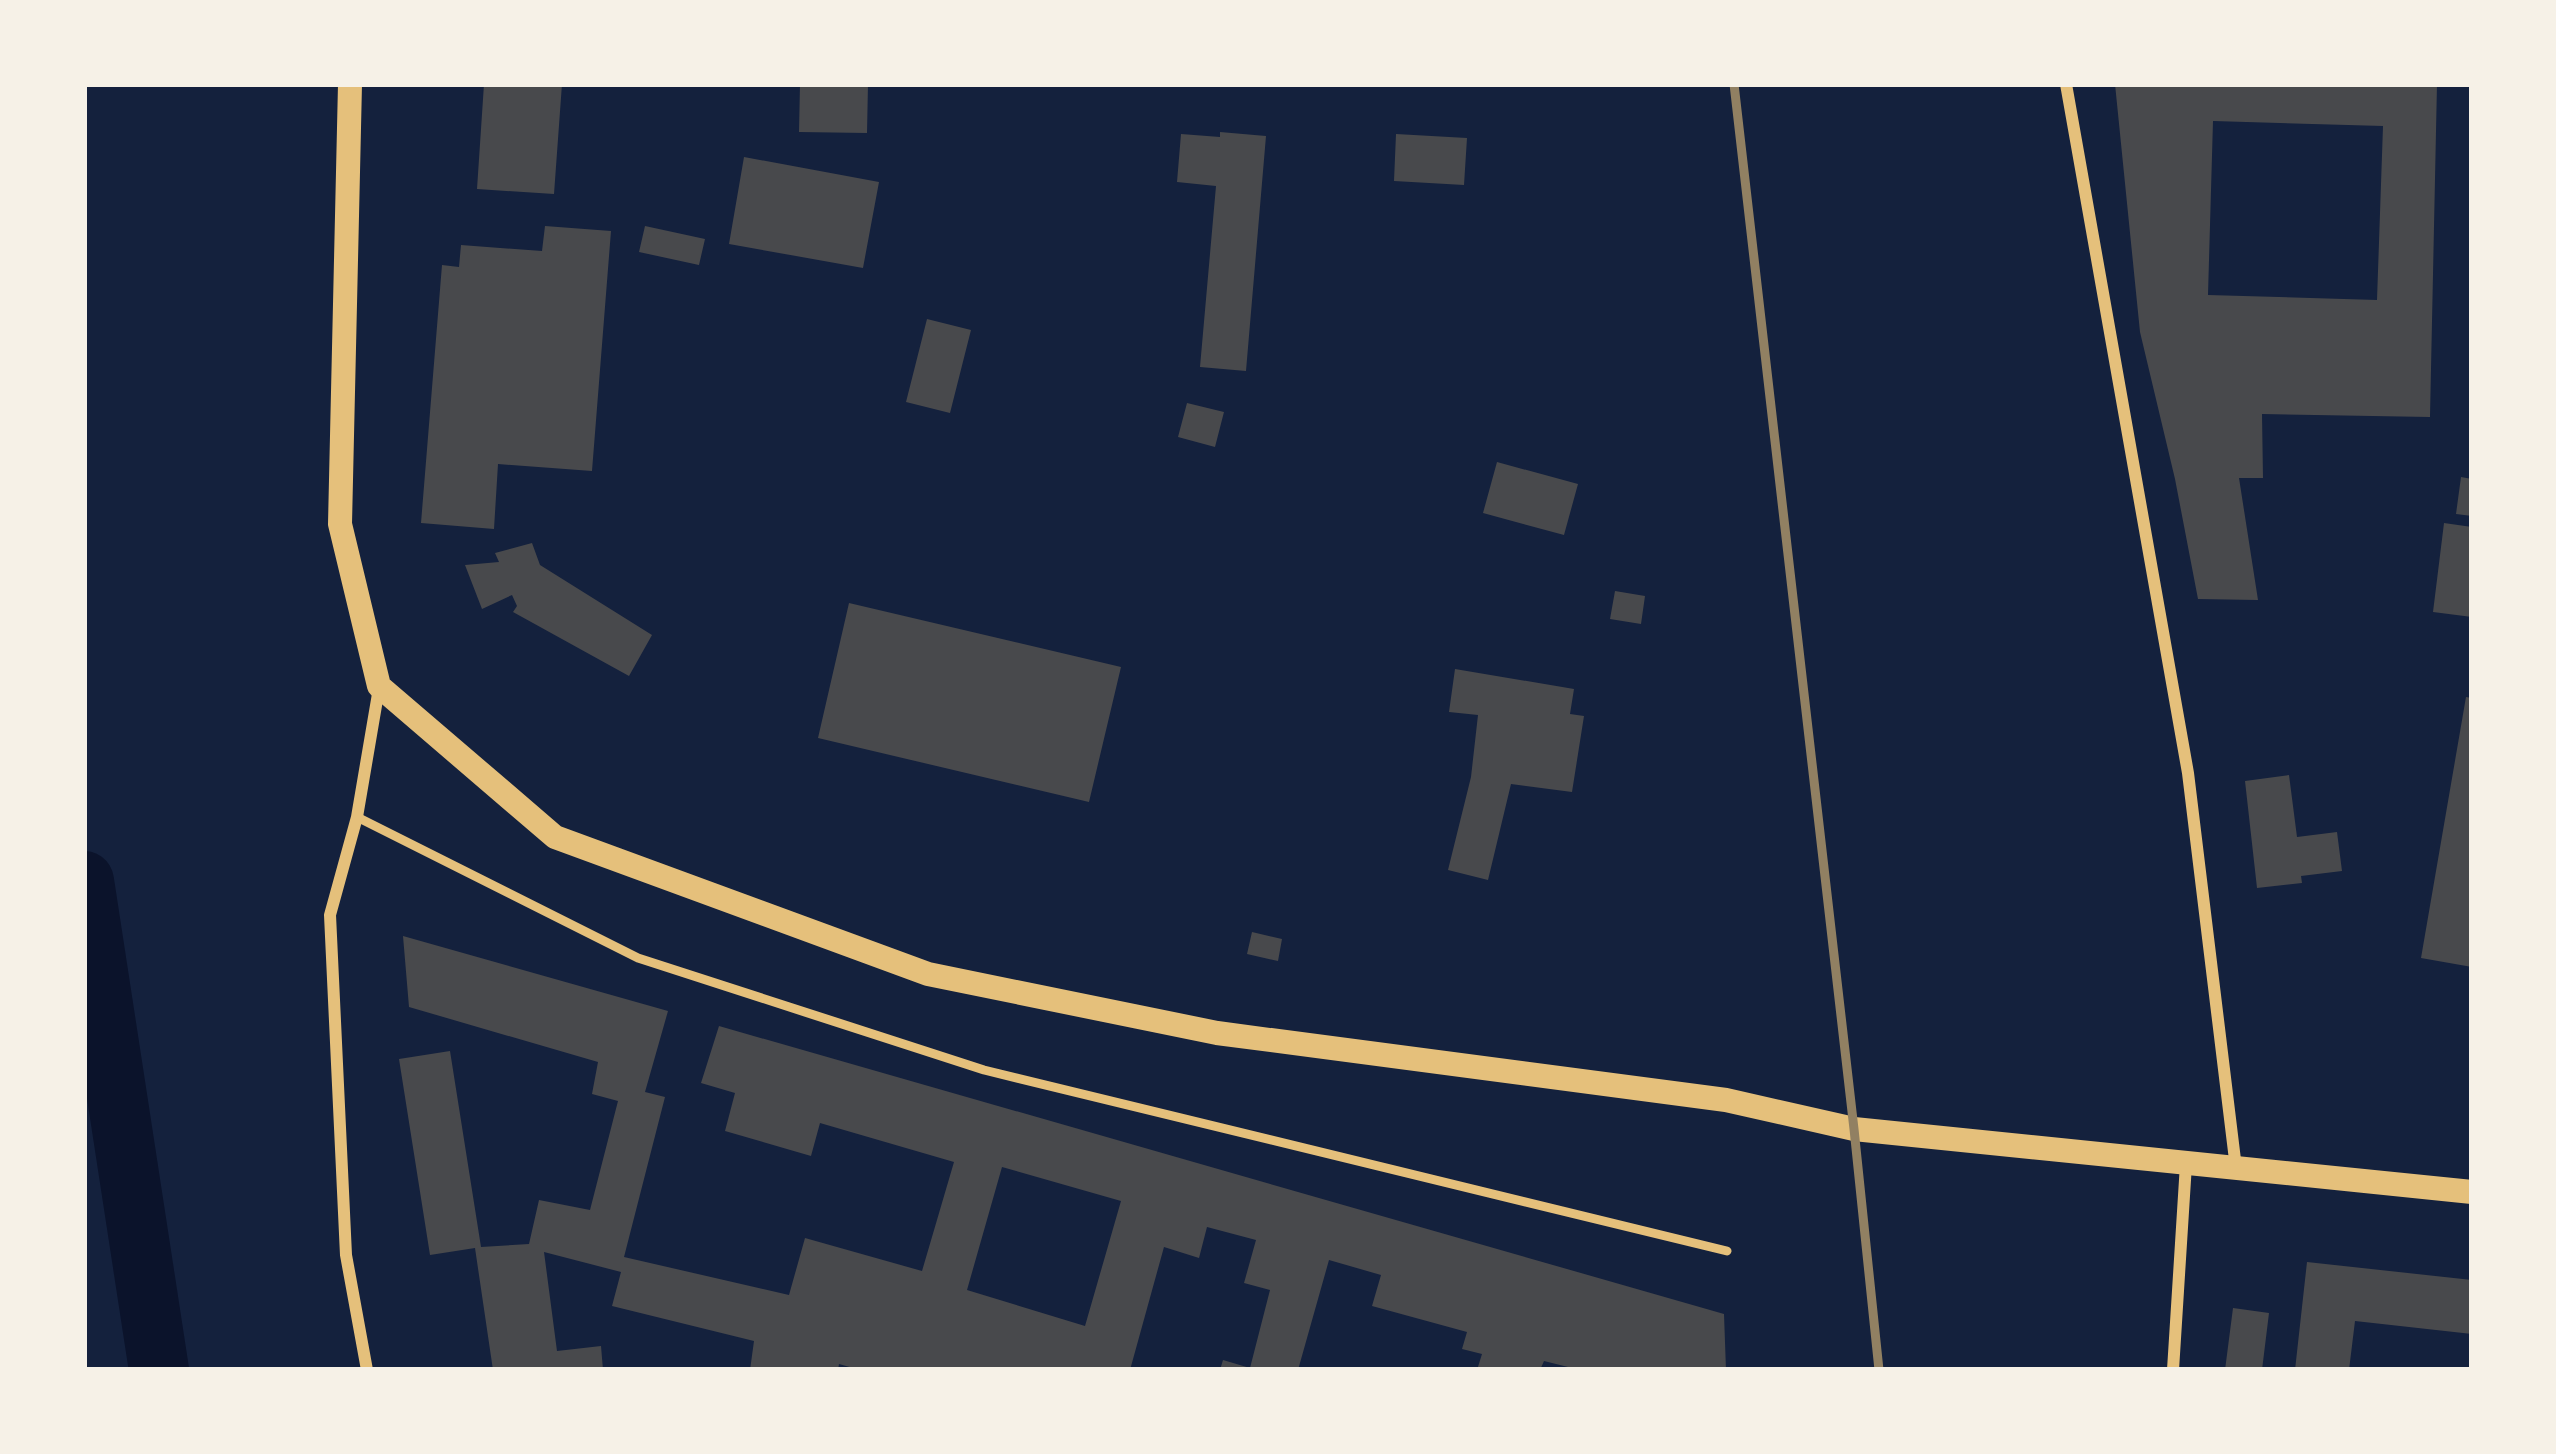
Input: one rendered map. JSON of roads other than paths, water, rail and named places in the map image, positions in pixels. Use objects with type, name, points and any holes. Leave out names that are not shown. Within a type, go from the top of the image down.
[{"type":"main road","points":[[350,84],[340,524],[379,686],[555,837],[928,974],[1217,1033],[1726,1100],[1854,1129],[2472,1192]]},
{"type":"street","points":[[2066,84],[2188,773],[2236,1170]]},
{"type":"street","points":[[369,1368],[346,1255],[330,915],[357,817],[379,686]]},
{"type":"street","points":[[2174,1370],[2186,1164]]},
{"type":"lane","points":[[357,817],[638,958],[984,1070],[1727,1251]]},
{"type":"waterway","points":[[84,881],[159,1370]]},
{"type":"railway","points":[[1734,84],[1879,1370]]}]
